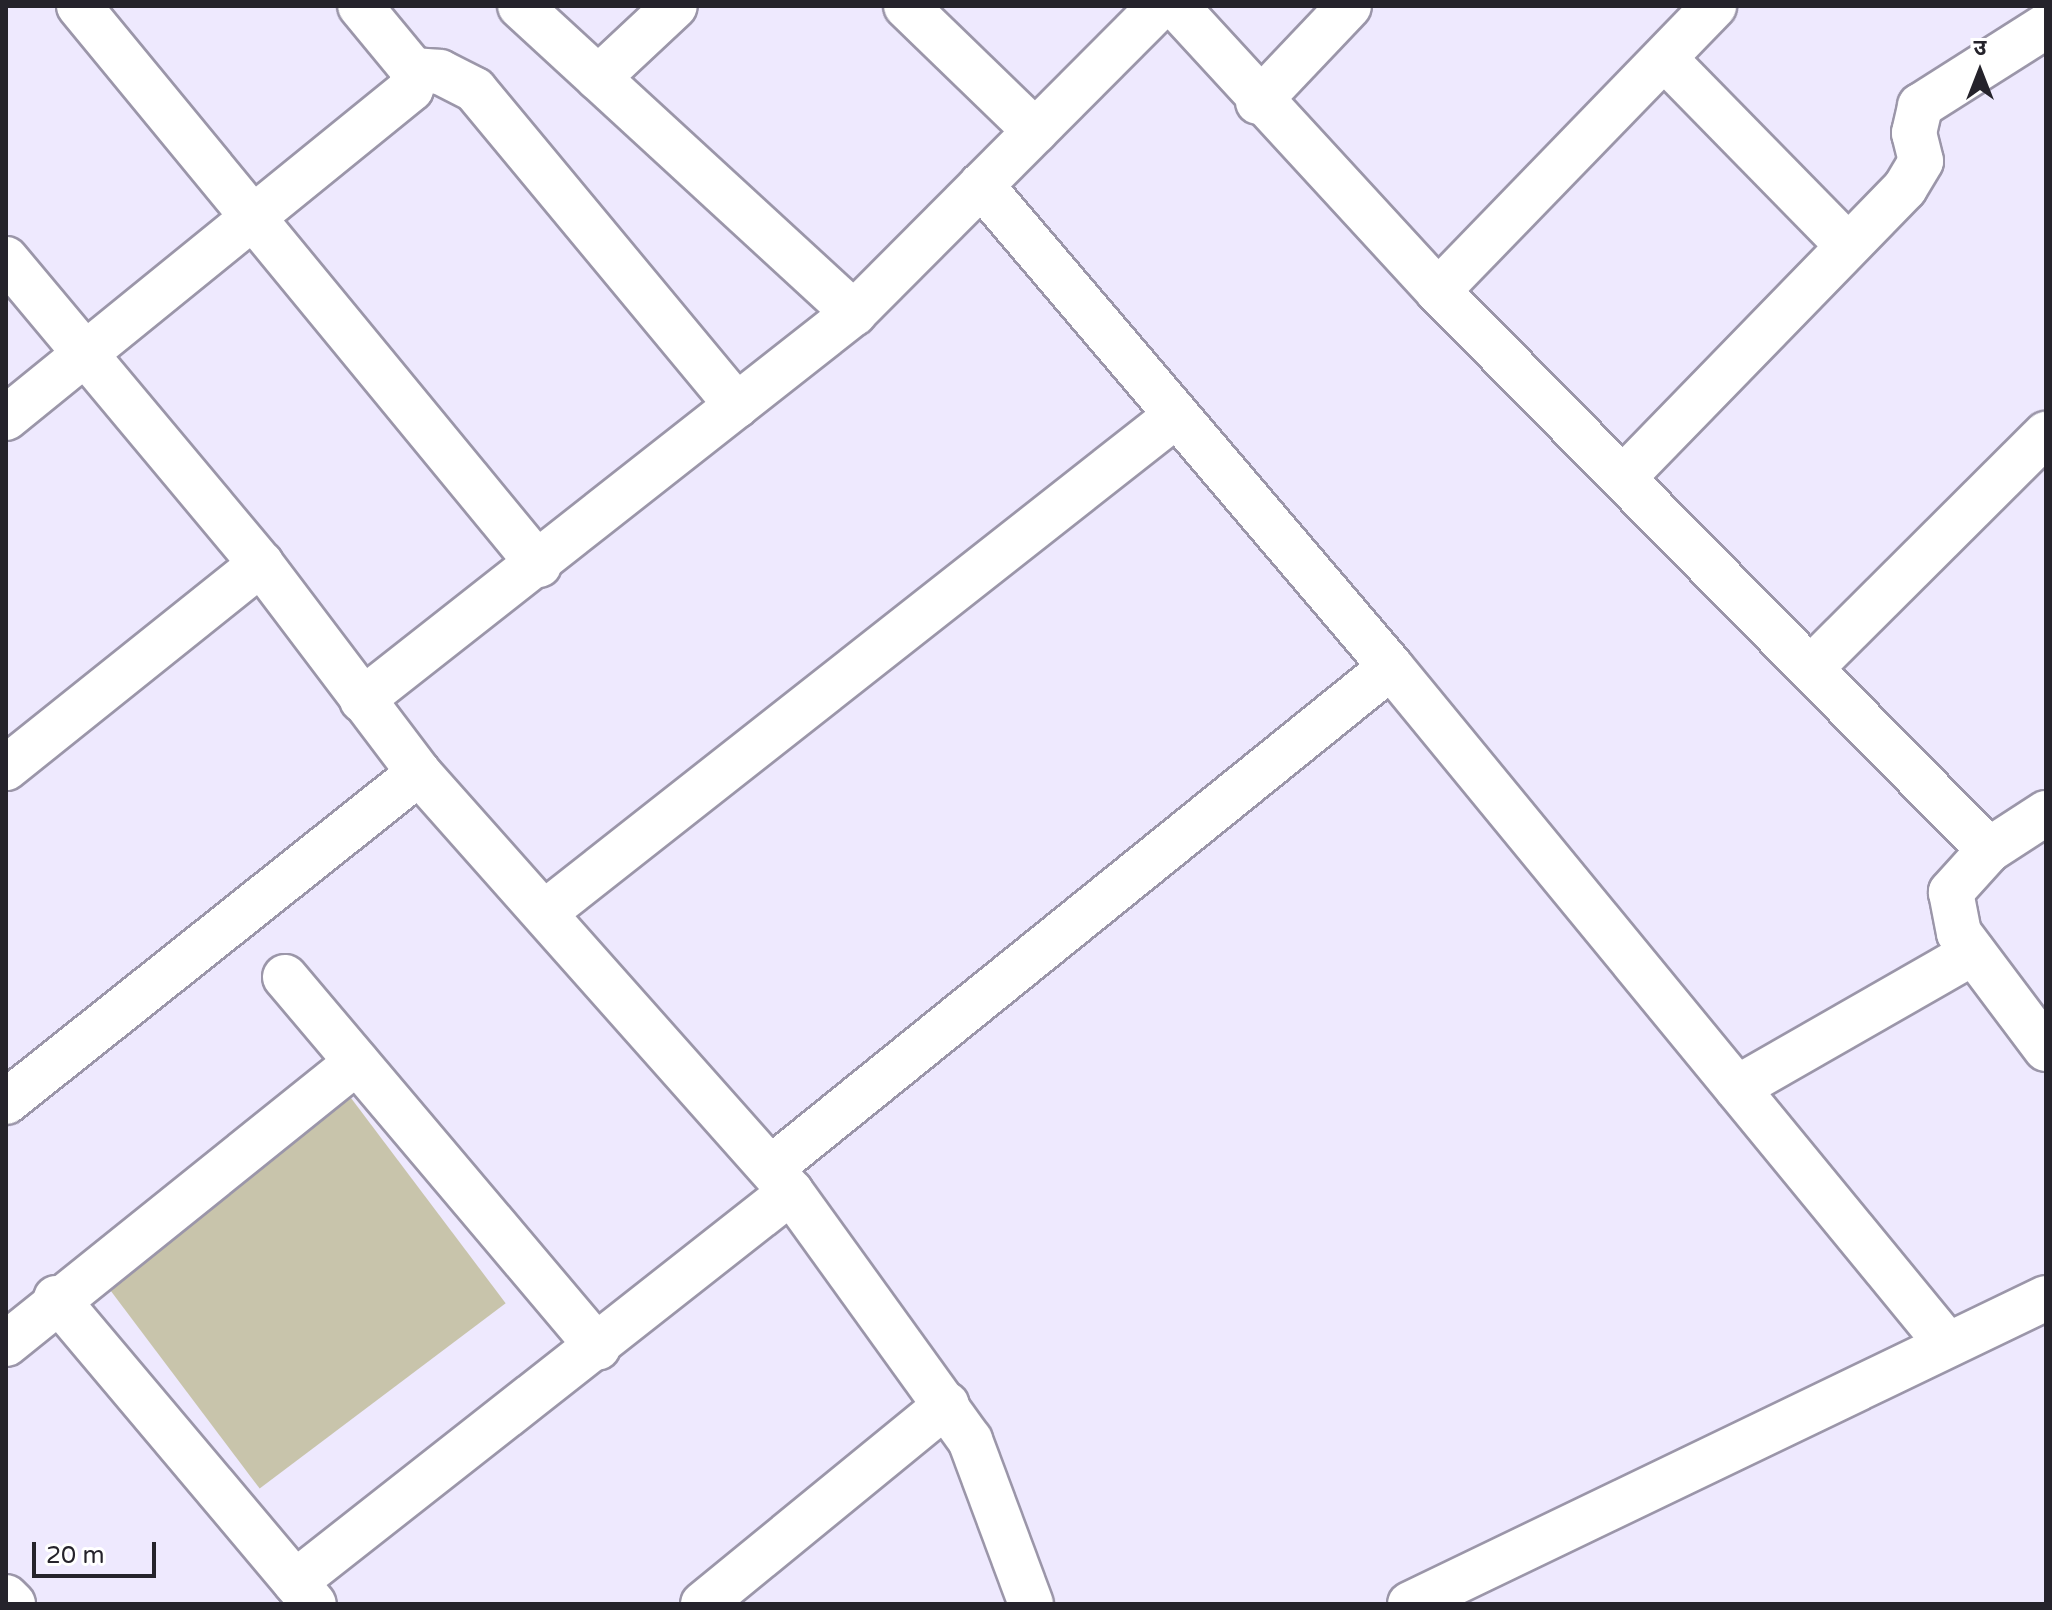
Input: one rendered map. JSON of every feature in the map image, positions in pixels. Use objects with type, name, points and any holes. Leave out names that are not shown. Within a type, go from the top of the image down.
[{"type":"street","points":[[79,6],[539,565]]},
{"type":"street","points":[[360,6],[413,70],[440,72],[475,90],[737,406]]},
{"type":"street","points":[[520,6],[854,313]]},
{"type":"street","points":[[598,78],[675,6]]},
{"type":"street","points":[[906,6],[1035,131]]},
{"type":"street","points":[[362,700],[539,565],[854,313],[1160,6]]},
{"type":"street","points":[[1176,6],[1258,102],[1438,291],[1989,850]]},
{"type":"street","points":[[1258,102],[1349,6]]},
{"type":"street","points":[[1438,291],[1714,6]]},
{"type":"street","points":[[1624,477],[1919,169],[1914,133],[1920,106],[2046,26]]},
{"type":"street","points":[[1665,59],[1846,244]]},
{"type":"street","points":[[6,418],[251,215],[406,94],[413,70]]},
{"type":"street","points":[[981,185],[1174,417],[1391,667],[1948,1345]]},
{"type":"street","points":[[6,259],[261,564],[419,773],[781,1180],[947,1404],[988,1477],[1031,1604]]},
{"type":"street","points":[[544,913],[1174,417]]},
{"type":"street","points":[[1811,668],[2046,434]]},
{"type":"street","points":[[6,768],[261,564]]},
{"type":"street","points":[[56,1298],[304,1593],[598,1347],[781,1180],[1391,667]]},
{"type":"street","points":[[6,1102],[419,773]]},
{"type":"street","points":[[2046,813],[1989,850],[1951,892],[1959,933],[2046,1049]]},
{"type":"street","points":[[1737,1088],[1973,953]]},
{"type":"street","points":[[285,977],[598,1347]]},
{"type":"street","points":[[6,1344],[56,1298],[357,1062]]},
{"type":"street","points":[[1410,1604],[2046,1298]]},
{"type":"street","points":[[703,1604],[947,1404]]},
{"type":"street","points":[[6,1597],[13,1604]]},
{"type":"shaded area","points":[[351,1098],[506,1303],[260,1489],[105,1283]]}]
